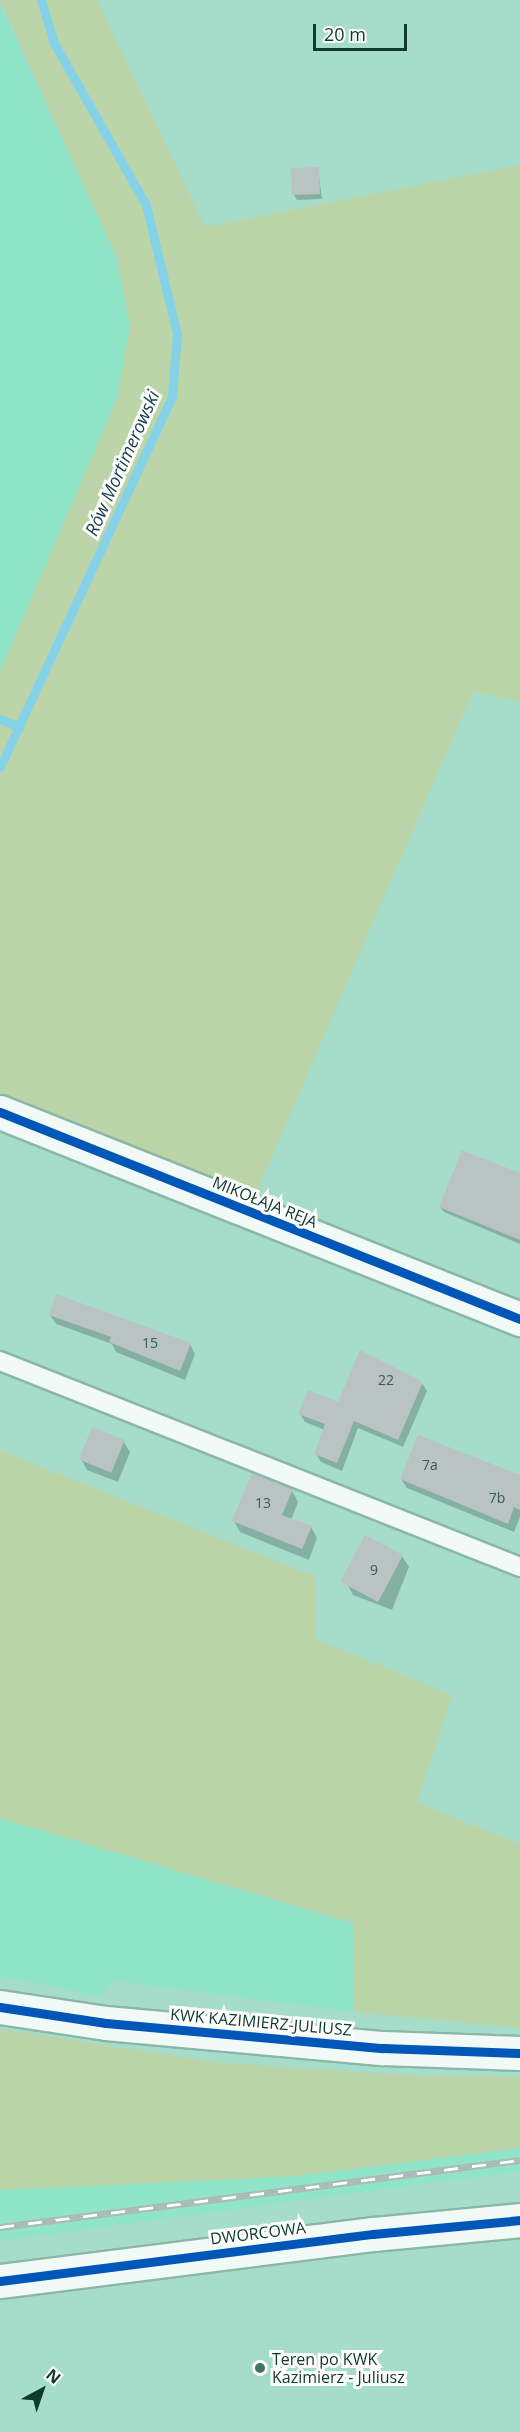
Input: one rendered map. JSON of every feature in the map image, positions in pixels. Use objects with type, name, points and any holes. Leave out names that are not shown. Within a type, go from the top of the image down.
[{"type":"street","name":"MIKOŁAJA REJA","points":[[0,1112],[520,1319]]},
{"type":"street","name":"KWK KAZIMIERZ-JULIUSZ","points":[[0,2007],[106,2023],[383,2048],[520,2053]]},
{"type":"street","name":"DWORCOWA","points":[[0,2281],[373,2234],[520,2220]]},
{"type":"lane","points":[[0,1361],[520,1567]]},
{"type":"shaded area","points":[[0,0],[97,0],[205,227],[520,165],[520,702],[473,691],[255,1196],[0,1093],[0,672],[117,399],[130,326],[117,258]]},
{"type":"shaded area","points":[[0,5],[117,259],[130,326],[117,399],[0,672]]},
{"type":"shaded area","points":[[0,1450],[316,1577],[315,1639],[452,1695],[417,1802],[520,1844],[520,2028],[354,2012],[353,1923],[0,1818]]},
{"type":"shaded area","points":[[0,1818],[353,1923],[354,2012],[114,1981],[99,1996],[0,1976]]},
{"type":"shaded area","points":[[0,2029],[223,2063],[403,2075],[520,2077],[520,2148],[296,2176],[0,2190]]},
{"type":"shaded area","points":[[520,2148],[520,2171],[0,2241],[0,2190],[296,2176]]},
{"type":"building","points":[[319,167],[320,194],[292,195],[291,168]]},
{"type":"building","points":[[462,1150],[520,1173],[520,1240],[439,1207]]},
{"type":"building","points":[[56,1294],[191,1343],[180,1371],[109,1342],[111,1337],[49,1315]]},
{"type":"building","points":[[360,1350],[423,1382],[398,1440],[354,1421],[337,1463],[314,1454],[325,1424],[298,1414],[308,1390],[338,1402]]},
{"type":"building","points":[[92,1427],[124,1440],[111,1473],[79,1459]]},
{"type":"building","points":[[418,1435],[520,1475],[520,1510],[514,1507],[508,1524],[400,1479]]},
{"type":"building","points":[[252,1473],[293,1489],[282,1515],[312,1526],[302,1549],[232,1521]]},
{"type":"building","points":[[365,1535],[403,1555],[378,1602],[340,1582]]},
{"type":"waterway","name":"Rów Mortimerowski","points":[[0,767],[172,396],[177,334],[146,205],[54,43],[41,0]]},
{"type":"waterway","points":[[0,719],[19,727]]},
{"type":"railway","points":[[0,2227],[520,2160]]},
{"type":"cycle path","points":[[0,1112],[520,1319]]},
{"type":"cycle path","points":[[0,2007],[106,2023],[383,2048],[520,2053]]},
{"type":"cycle path","points":[[0,2281],[373,2234],[520,2220]]},
{"type":"place","name":"Teren po KWK Kazimierz - Juliusz","points":[[260,2368]]}]
